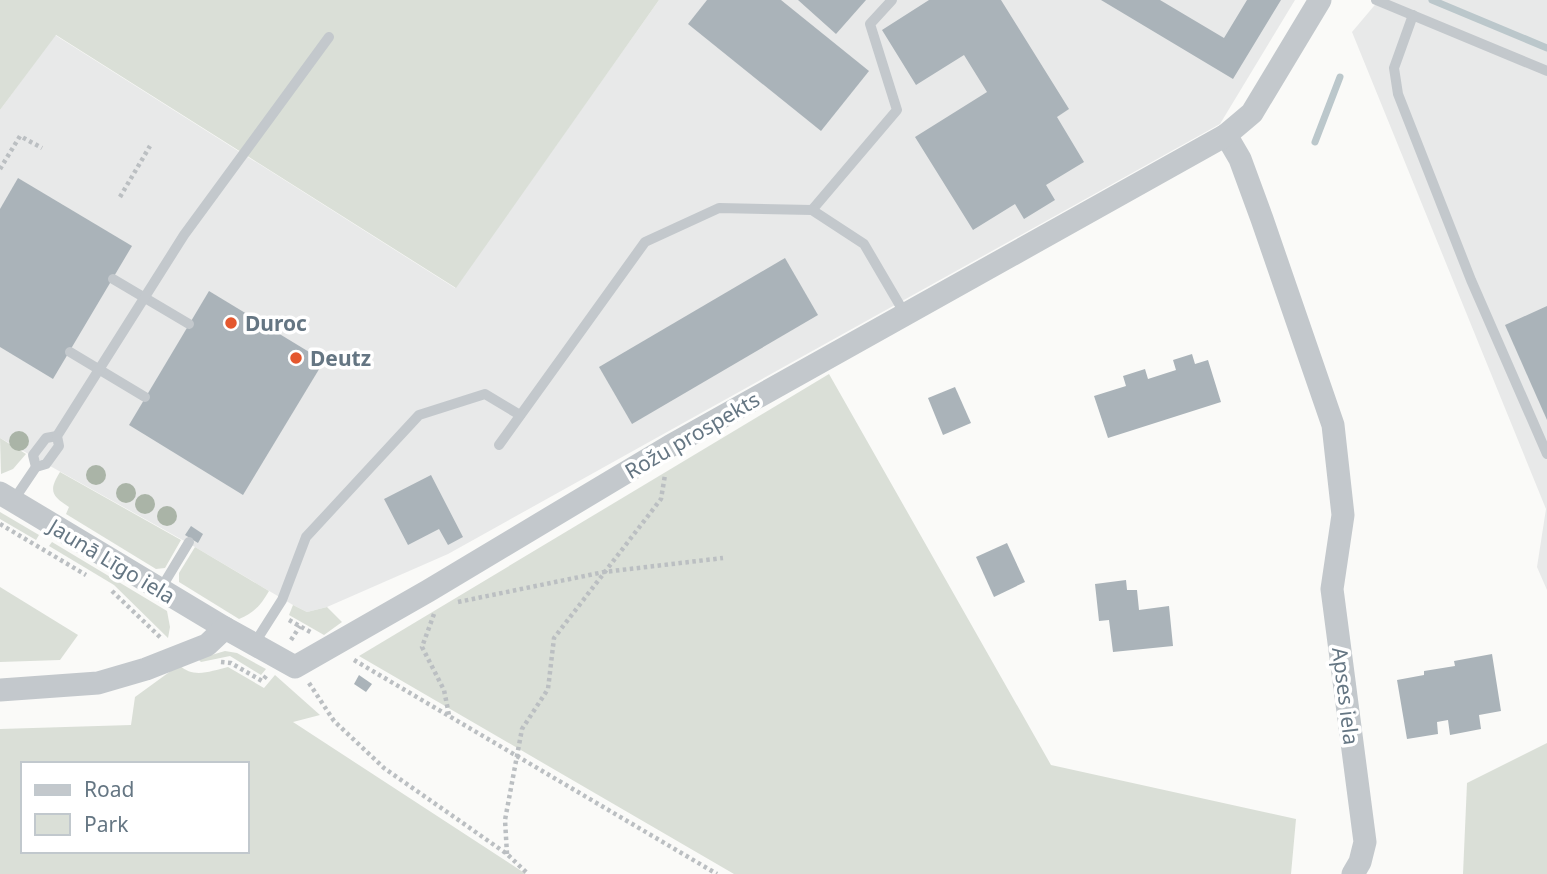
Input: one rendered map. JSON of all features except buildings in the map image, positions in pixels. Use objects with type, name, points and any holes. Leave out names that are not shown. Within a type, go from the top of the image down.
[{"type":"street","name":"Rožu prospekts","points":[[295,667],[432,599],[670,446],[1226,135],[1252,113],[1320,0]]},
{"type":"street","name":"Apses iela","points":[[1226,135],[1240,159],[1334,425],[1343,515],[1332,589],[1365,842],[1360,862],[1353,874]]},
{"type":"street","name":"Jaunā Līgo iela","points":[[6,497],[225,628]]},
{"type":"street","points":[[0,690],[98,683],[146,669],[207,645],[225,628],[295,667]]},
{"type":"lane","points":[[812,210],[897,110],[870,24],[892,0]]},
{"type":"lane","points":[[1376,0],[1547,71]]},
{"type":"lane","points":[[1413,15],[1394,68],[1398,94],[1471,280],[1547,454]]},
{"type":"lane","points":[[6,497],[36,467],[46,464],[59,446],[57,436],[184,235],[329,37]]},
{"type":"lane","points":[[499,445],[645,242],[719,208],[812,210],[864,244],[905,314]]},
{"type":"lane","points":[[113,279],[189,324]]},
{"type":"lane","points":[[70,352],[145,397]]},
{"type":"lane","points":[[254,644],[282,600],[306,537],[419,415],[485,394],[520,415]]},
{"type":"lane","points":[[160,590],[189,542]]},
{"type":"path","points":[[0,169],[20,135],[42,148]]},
{"type":"path","points":[[120,197],[150,146]]},
{"type":"path","points":[[507,854],[505,820],[522,729],[548,689],[554,638],[661,499],[670,446]]},
{"type":"path","points":[[0,524],[88,576]]},
{"type":"path","points":[[449,715],[444,690],[422,647],[432,599],[604,572],[723,558]]},
{"type":"path","points":[[108,588],[166,642]]},
{"type":"path","points":[[344,654],[717,874]]},
{"type":"path","points":[[212,665],[232,663],[262,681],[270,671]]},
{"type":"path","points":[[295,667],[310,683],[334,721],[384,768],[507,854],[528,874]]},
{"type":"shaded area","points":[[659,0],[1295,0],[1220,124],[448,554],[327,607],[307,612],[293,605],[0,438],[0,110],[55,35],[455,288]]},
{"type":"shaded area","points":[[1379,0],[1547,0],[1547,590],[1537,567],[1546,509],[1352,32]]},
{"type":"green space","points":[[0,0],[659,0],[456,288],[56,35],[0,110]]},
{"type":"green space","points":[[829,374],[1051,765],[1296,819],[1291,874],[734,874],[359,656]]},
{"type":"green space","points":[[0,438],[26,454],[13,469],[1,474]]},
{"type":"green space","points":[[60,472],[181,540],[165,568],[156,569],[66,514],[69,507],[59,500],[53,489]]},
{"type":"green space","points":[[0,512],[39,535],[36,540],[0,519]]},
{"type":"green space","points":[[52,542],[167,611],[170,627],[168,638],[114,585],[49,546]]},
{"type":"green space","points":[[195,547],[269,591],[257,608],[239,619],[179,582],[179,573]]},
{"type":"green space","points":[[0,587],[78,635],[60,660],[0,662]]},
{"type":"green space","points":[[293,605],[307,612],[327,607],[342,622],[324,635],[289,615]]},
{"type":"green space","points":[[225,651],[237,653],[266,669],[261,675],[230,656],[201,662],[198,659]]},
{"type":"green space","points":[[179,665],[196,673],[228,667],[264,688],[275,675],[320,715],[293,722],[526,874],[0,874],[0,729],[131,725],[135,697]]},
{"type":"green space","points":[[1547,743],[1547,874],[1463,874],[1467,783]]},
{"type":"waterway","points":[[1432,0],[1547,48]]},
{"type":"waterway","points":[[1315,142],[1340,77]]},
{"type":"place","name":"Duroc","points":[[231,323]]},
{"type":"place","name":"Deutz","points":[[296,358]]}]
